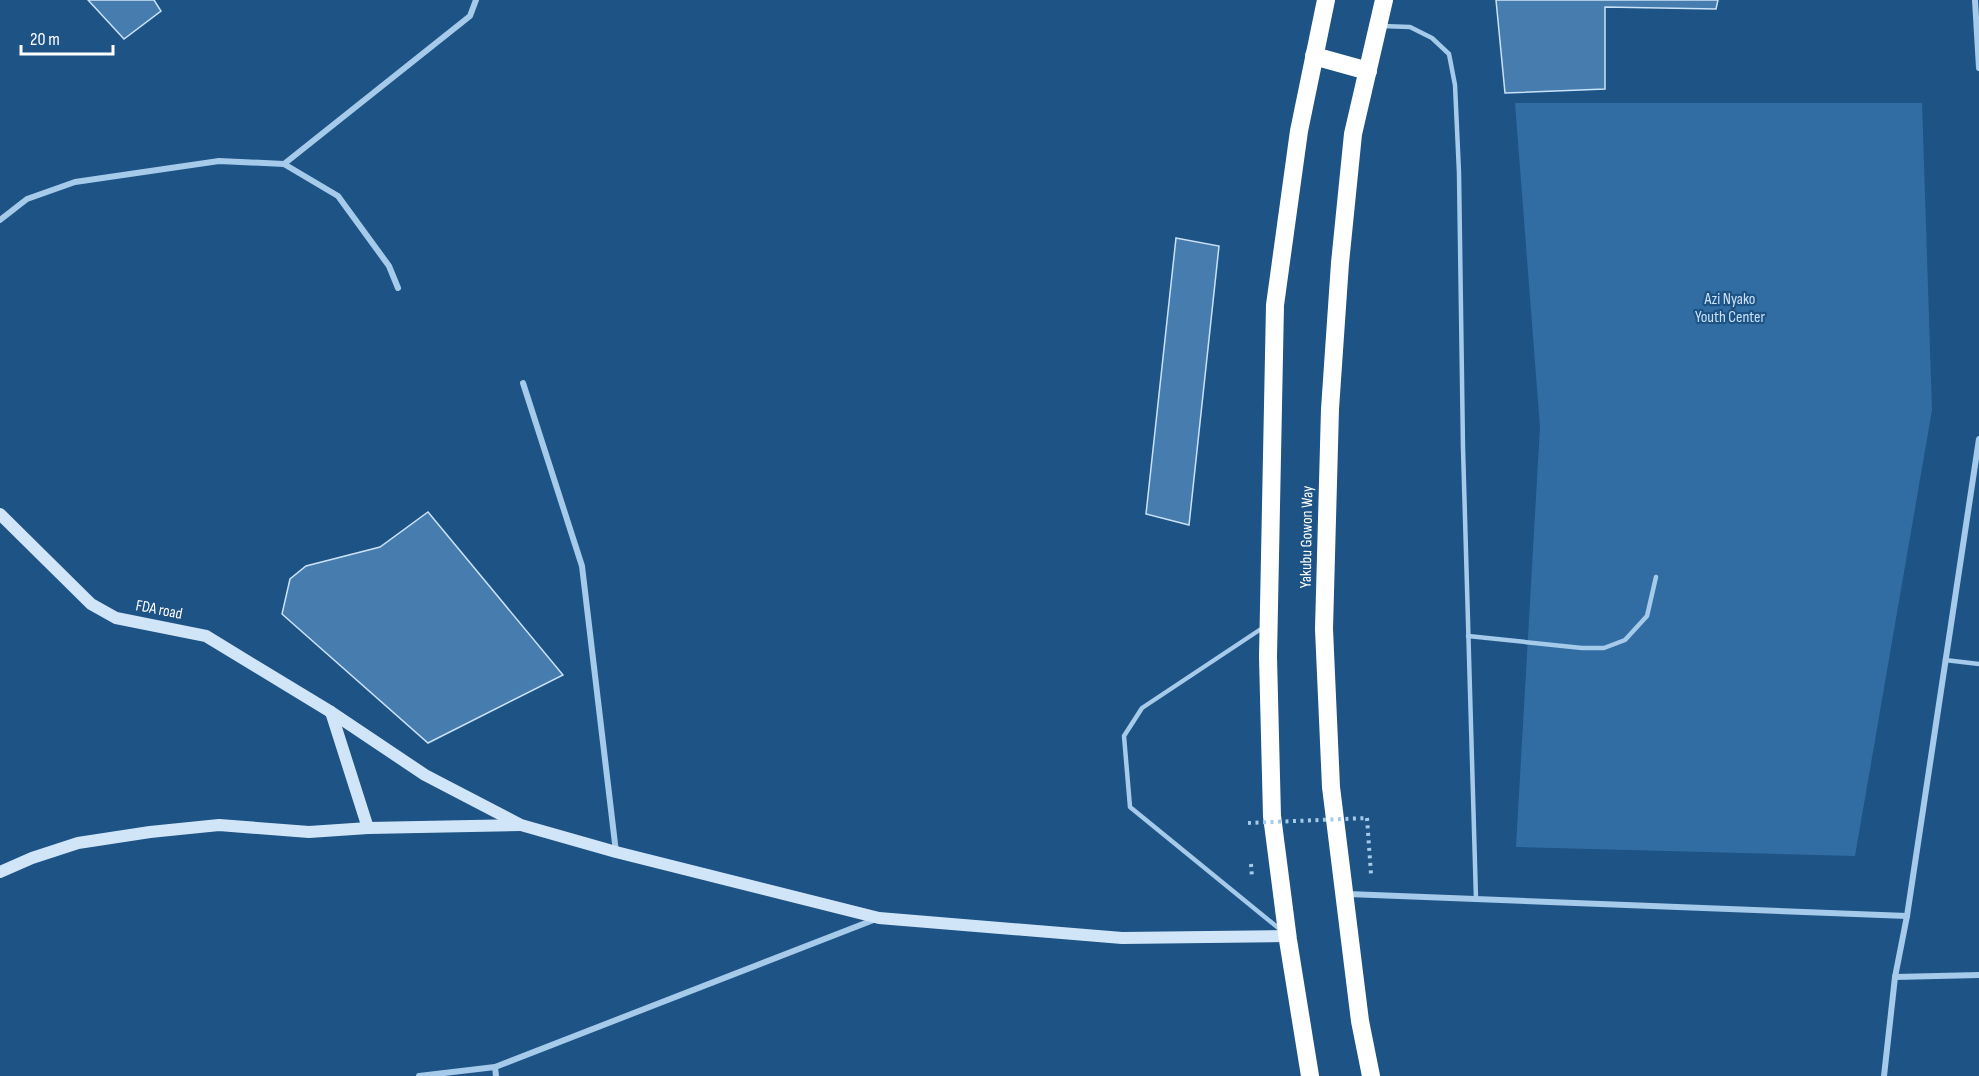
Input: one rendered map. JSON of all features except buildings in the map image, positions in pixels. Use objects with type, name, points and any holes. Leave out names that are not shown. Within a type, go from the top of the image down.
[{"type":"highway","points":[[1310,1076],[1272,816],[1268,657],[1275,305],[1299,131],[1326,0]]},
{"type":"highway","name":"Yakubu Gowon Way","points":[[1371,1076],[1360,1021],[1330,787],[1324,629],[1330,409],[1340,263],[1353,134],[1384,0]]},
{"type":"highway","points":[[1314,56],[1368,71]]},
{"type":"street","points":[[284,164],[470,16],[476,0]]},
{"type":"street","points":[[1975,0],[1979,68]]},
{"type":"street","points":[[0,220],[27,199],[75,182],[219,161],[284,164],[338,196],[389,266],[398,288]]},
{"type":"street","points":[[523,383],[582,566],[616,852]]},
{"type":"street","points":[[1884,1076],[1895,977],[1907,916],[1979,439]]},
{"type":"street","name":"FDA road","points":[[0,514],[91,604],[116,618],[206,636],[331,712],[425,775],[521,825]]},
{"type":"street","points":[[331,712],[368,828]]},
{"type":"street","points":[[0,872],[32,858],[78,843],[219,825],[309,832],[368,828],[521,825],[616,852],[879,918],[1122,938],[1288,936]]},
{"type":"street","points":[[1344,894],[1907,916]]},
{"type":"street","points":[[419,1076],[495,1067],[879,918]]},
{"type":"street","points":[[1895,977],[1979,975]]},
{"type":"street","points":[[495,1067],[496,1076]]},
{"type":"lane","points":[[1378,26],[1410,27],[1432,38],[1449,54],[1455,85],[1476,899]]},
{"type":"lane","points":[[1468,636],[1582,648],[1604,648],[1625,640],[1647,616],[1656,577]]},
{"type":"lane","points":[[1269,624],[1142,708],[1124,736],[1130,807],[1288,936]]},
{"type":"lane","points":[[1945,660],[1979,664]]},
{"type":"path","points":[[1248,824],[1367,818],[1371,874]]},
{"type":"green space","name":"Azi Nyako Youth Center","points":[[1515,103],[1922,103],[1932,410],[1855,856],[1516,847],[1540,427]]}]
